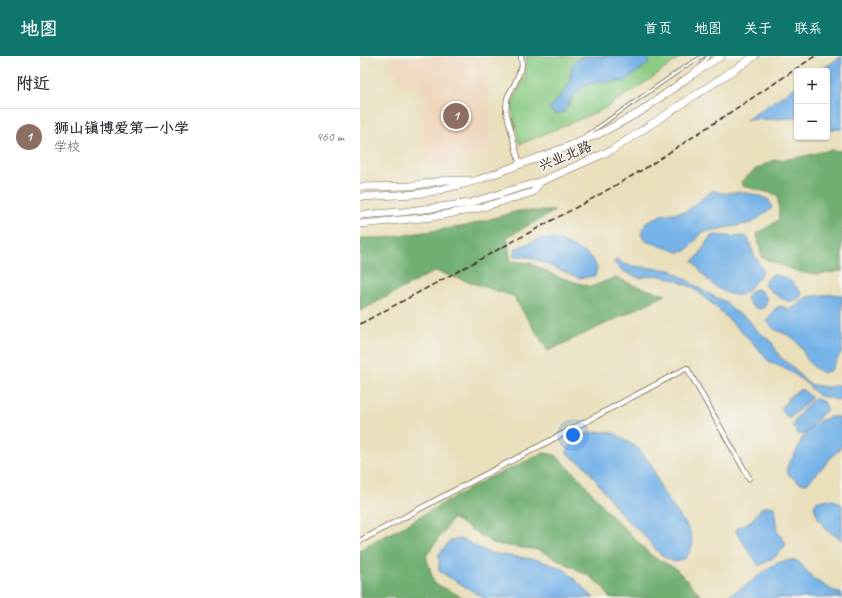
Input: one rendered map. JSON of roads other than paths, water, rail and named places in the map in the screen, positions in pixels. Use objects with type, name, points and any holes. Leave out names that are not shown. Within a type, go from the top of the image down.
[{"type":"main road","name":"兴业北路","points":[[360,197],[430,192],[478,180],[572,145],[601,133],[640,112],[721,56]]},
{"type":"main road","name":"兴业北路","points":[[360,215],[402,212],[470,203],[542,181],[612,150],[755,56]]},
{"type":"main road","points":[[360,187],[411,186],[446,180],[478,180]]},
{"type":"main road","points":[[360,224],[432,217],[480,208],[533,192],[542,181]]},
{"type":"street","points":[[520,165],[506,111],[507,98],[522,66],[521,56]]},
{"type":"street","points":[[360,541],[687,368],[749,478]]},
{"type":"lane","points":[[572,145],[680,70],[703,56]]},
{"type":"lane","points":[[693,74],[709,56]]},
{"type":"water","points":[[588,56],[645,56],[650,62],[625,81],[592,83],[584,86],[572,97],[564,112],[556,114],[549,109],[570,82],[572,65],[578,59]]},
{"type":"water","points":[[842,56],[842,129],[830,130],[830,68],[824,68]]},
{"type":"water","points":[[794,88],[794,118],[746,120]]},
{"type":"water","points":[[713,190],[723,193],[738,192],[765,198],[769,200],[772,208],[752,223],[703,232],[686,251],[678,252],[646,241],[641,234],[646,223],[661,215],[687,211]]},
{"type":"water","points":[[711,236],[736,237],[744,236],[748,238],[753,253],[762,268],[763,272],[749,289],[742,294],[738,295],[727,293],[716,287],[703,275],[693,261],[699,255]]},
{"type":"water","points":[[540,239],[558,240],[587,254],[593,259],[597,268],[595,276],[579,278],[530,257],[514,256],[516,248]]},
{"type":"water","points":[[617,259],[624,264],[632,266],[670,270],[705,292],[726,302],[733,310],[748,319],[756,330],[771,341],[780,357],[794,368],[805,381],[813,385],[827,387],[842,385],[842,401],[817,395],[797,376],[782,367],[770,363],[758,348],[715,306],[693,288],[675,280],[656,275],[639,278],[623,271],[613,262]]},
{"type":"water","points":[[772,275],[781,276],[789,280],[802,294],[798,299],[793,301],[782,299],[763,284]]},
{"type":"water","points":[[758,289],[766,297],[766,305],[761,309],[753,307],[746,297],[752,290]]},
{"type":"water","points":[[832,294],[841,295],[842,297],[842,351],[831,370],[823,373],[812,366],[794,339],[774,329],[768,322],[766,322],[777,307],[782,306],[789,310],[807,297]]},
{"type":"water","points":[[799,390],[803,390],[811,398],[789,419],[781,409],[790,396]]},
{"type":"water","points":[[814,398],[824,402],[827,408],[805,433],[799,435],[793,427],[794,423],[802,411]]},
{"type":"water","points":[[831,417],[842,417],[842,446],[808,483],[804,484],[799,482],[788,474],[787,467],[806,433],[819,421]]},
{"type":"water","points":[[599,432],[616,434],[638,448],[652,466],[662,491],[690,531],[693,544],[686,558],[674,562],[659,553],[641,532],[618,510],[585,466],[566,453],[576,439],[582,435]]},
{"type":"water","points":[[828,499],[836,501],[842,505],[842,540],[828,531],[819,520],[814,507],[816,502]]},
{"type":"water","points":[[770,506],[774,507],[777,531],[785,542],[785,546],[776,556],[759,566],[736,532],[737,528],[752,520],[761,508]]},
{"type":"water","points":[[458,539],[466,541],[489,553],[539,560],[564,569],[594,598],[484,598],[439,571],[439,554],[450,541]]},
{"type":"water","points":[[789,560],[798,561],[815,580],[842,594],[842,598],[726,598],[776,563]]},
{"type":"railway","points":[[360,324],[588,201],[644,169],[815,56]]},
{"type":"place","name":"狮山镇博爱第一小学","points":[[456,116]]}]
